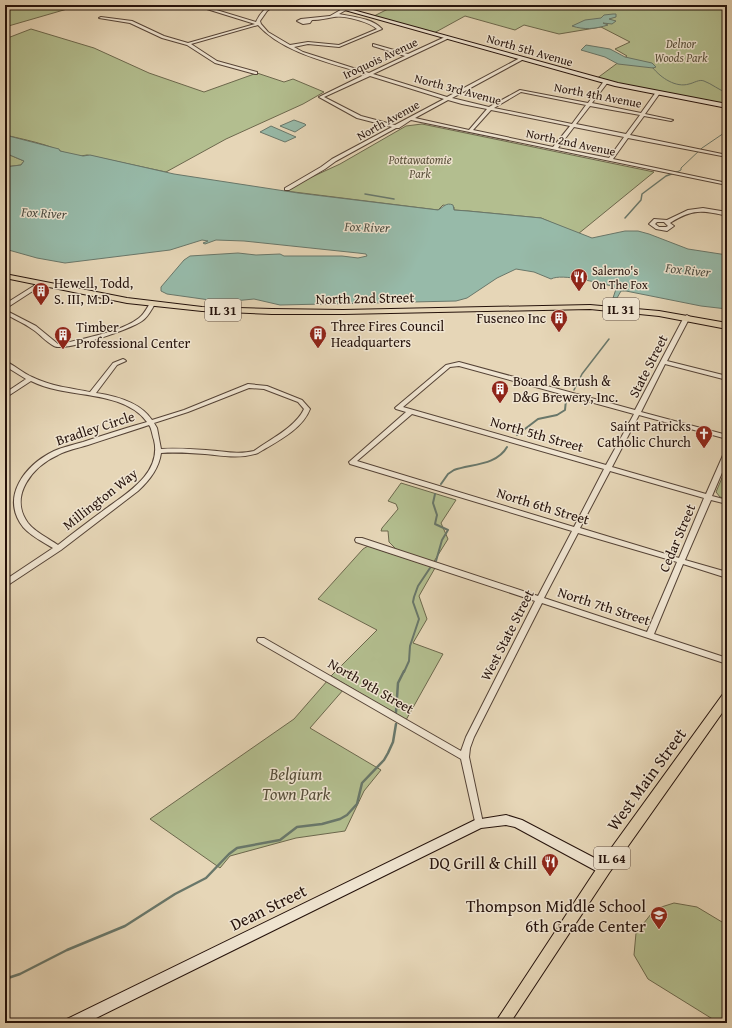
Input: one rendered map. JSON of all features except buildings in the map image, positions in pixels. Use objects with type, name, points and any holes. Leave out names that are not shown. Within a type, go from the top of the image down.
[{"type":"main road","name":"North 5th Avenue","points":[[329,5],[606,82],[727,106]]},
{"type":"main road","name":"North 2nd Street","points":[[5,276],[89,294],[152,304],[201,309],[295,312],[584,306],[687,317],[727,326]]},
{"type":"main road","name":"West Main Street","points":[[502,1023],[604,869],[727,697]]},
{"type":"main road","points":[[479,822],[502,820],[518,823],[604,869]]},
{"type":"main road","name":"Dean Street","points":[[72,1023],[479,822]]},
{"type":"street","name":"North 3rd Avenue","points":[[196,5],[259,24],[266,33],[302,53],[448,98],[491,109],[727,156]]},
{"type":"street","points":[[188,44],[259,24],[258,21],[266,10],[273,5]]},
{"type":"street","points":[[310,20],[329,17],[345,9]]},
{"type":"street","points":[[289,46],[313,43],[339,46],[380,29],[378,26],[370,22],[334,15]]},
{"type":"street","points":[[101,18],[131,22],[163,37],[188,44],[216,62],[255,72]]},
{"type":"street","name":"Iroquois Avenue","points":[[397,127],[359,117],[321,97],[446,38]]},
{"type":"street","points":[[374,45],[409,56]]},
{"type":"street","name":"North Avenue","points":[[287,189],[334,160],[521,58]]},
{"type":"street","points":[[555,148],[591,104],[606,82]]},
{"type":"street","name":"North 4th Avenue","points":[[491,109],[520,91],[671,120]]},
{"type":"street","points":[[610,160],[658,93]]},
{"type":"street","points":[[470,131],[491,109]]},
{"type":"street","name":"North 2nd Avenue","points":[[411,119],[725,183]]},
{"type":"street","points":[[725,183],[727,177]]},
{"type":"street","points":[[668,222],[682,213],[690,211],[710,210],[727,214]]},
{"type":"street","points":[[5,308],[40,284]]},
{"type":"street","points":[[5,312],[34,327],[56,345],[62,346],[136,322],[144,316],[152,304]]},
{"type":"street","name":"State Street","points":[[609,468],[687,317]]},
{"type":"street","points":[[92,393],[115,364],[124,361]]},
{"type":"street","points":[[664,362],[727,378]]},
{"type":"street","name":"Millington Way","points":[[5,363],[30,379],[58,388],[112,397],[131,405],[146,416],[154,426],[158,436],[159,451],[154,468],[143,483],[58,548],[5,584]]},
{"type":"street","points":[[410,412],[398,408],[448,366],[459,364],[727,437]]},
{"type":"street","points":[[5,396],[30,379]]},
{"type":"street","name":"Bradley Circle","points":[[58,548],[36,534],[26,525],[19,514],[17,502],[18,491],[23,481],[33,469],[56,453],[186,411],[252,385],[265,387],[300,401],[307,409],[304,416],[298,423],[250,455],[175,450],[159,451]]},
{"type":"street","name":"North 6th Street","points":[[410,412],[352,462],[727,575]]},
{"type":"street","name":"North 5th Street","points":[[410,412],[727,502]]},
{"type":"street","name":"Cedar Street","points":[[650,634],[727,453]]},
{"type":"street","name":"West State Street","points":[[479,822],[465,757],[470,737],[576,529],[609,468]]},
{"type":"street","name":"North 7th Street","points":[[359,540],[650,634],[727,661]]},
{"type":"street","name":"North 9th Street","points":[[262,640],[465,757]]},
{"type":"green space","points":[[5,5],[81,5],[5,27]]},
{"type":"green space","name":"Delnor Woods Park","points":[[396,5],[727,5],[727,105],[596,79],[627,56],[615,49],[630,42],[601,27],[559,34],[524,25],[515,30],[465,16],[434,33],[374,16]]},
{"type":"green space","points":[[31,29],[94,48],[149,73],[204,92],[257,73],[284,82],[293,79],[324,92],[303,104],[226,139],[166,172],[87,155],[71,155],[45,145],[5,135],[5,39]]},
{"type":"green space","name":"Pottawatomie Park","points":[[422,124],[654,172],[578,234],[541,218],[454,210],[454,207],[443,205],[438,210],[286,191],[290,187],[340,164],[406,126]]},
{"type":"green space","points":[[5,153],[24,161],[21,165],[5,167]]},
{"type":"green space","points":[[727,466],[727,499],[720,497],[716,492]]},
{"type":"green space","points":[[401,483],[456,500],[441,523],[448,539],[433,563],[396,549],[389,542],[388,531],[381,531],[398,509],[396,504],[388,501]]},
{"type":"green space","points":[[368,546],[435,568],[419,596],[427,619],[413,643],[443,654],[406,720],[331,676],[377,630],[318,599],[363,549]]},
{"type":"green space","name":"Belgium Town Park","points":[[328,680],[344,689],[310,728],[381,770],[364,791],[345,831],[296,838],[230,856],[220,868],[150,819],[294,719]]},
{"type":"green space","points":[[674,903],[697,907],[727,925],[727,1023],[719,1023],[648,979],[634,955],[636,933],[655,909]]},
{"type":"water","points":[[616,14],[616,17],[609,19],[616,21],[612,24],[603,23],[608,25],[590,28],[572,26],[585,20],[601,18],[604,15]]},
{"type":"water","points":[[586,45],[610,49],[625,57],[652,63],[656,67],[653,68],[618,64],[605,57],[581,50]]},
{"type":"water","points":[[294,120],[306,125],[295,132],[280,126]]},
{"type":"water","points":[[271,126],[296,137],[285,142],[260,132]]},
{"type":"water","name":"Fox River","points":[[5,135],[59,149],[60,151],[83,156],[90,155],[174,174],[298,193],[438,210],[447,204],[451,204],[453,205],[454,210],[541,218],[592,238],[625,231],[638,231],[688,249],[727,255],[727,309],[701,306],[626,291],[621,291],[617,298],[613,298],[616,289],[612,286],[563,277],[551,279],[534,272],[516,269],[497,278],[467,298],[456,301],[280,305],[254,299],[224,302],[167,294],[161,291],[161,287],[184,260],[190,256],[238,253],[256,255],[280,254],[284,256],[342,256],[358,258],[367,256],[366,254],[358,253],[244,241],[216,240],[205,244],[203,243],[208,241],[202,240],[170,250],[65,263],[37,258],[5,249],[5,167],[21,165],[24,161],[5,153]]},
{"type":"waterway","points":[[653,68],[664,79],[679,85],[702,81],[707,82],[727,93]]},
{"type":"waterway","points":[[677,172],[681,170],[681,168],[702,148],[727,131]]},
{"type":"waterway","points":[[625,218],[641,200],[642,194],[666,176],[677,172]]},
{"type":"waterway","points":[[365,194],[394,199]]},
{"type":"waterway","points":[[574,390],[582,374],[609,339]]},
{"type":"waterway","points":[[517,435],[538,419],[557,415],[565,410],[566,400]]},
{"type":"waterway","points":[[441,484],[448,474],[454,470],[491,461],[503,453],[507,447]]},
{"type":"waterway","points":[[435,494],[433,503],[437,515],[435,524],[448,530],[442,540],[436,561]]},
{"type":"waterway","points":[[404,672],[409,661],[410,646],[419,619],[413,602],[414,597],[418,586],[430,568]]},
{"type":"waterway","points":[[396,712],[398,683],[404,671]]},
{"type":"waterway","points":[[5,979],[20,974],[67,950],[125,926],[175,894],[206,878],[229,854],[237,848],[280,840],[297,827],[322,824],[340,819],[347,815],[357,804],[362,783],[384,760],[388,753],[393,742],[396,724]]},
{"type":"place","name":"Salerno's On The Fox","points":[[579,292]]},
{"type":"place","name":"Hewell, Todd, S. III, M.D.","points":[[41,306]]},
{"type":"place","name":"Fuseneo Inc","points":[[559,333]]},
{"type":"place","name":"Three Fires Council Headquarters","points":[[318,349]]},
{"type":"place","name":"Timber Professional Center","points":[[63,350]]},
{"type":"place","name":"Board & Brush & D&G Brewery, Inc.","points":[[500,404]]},
{"type":"place","name":"Saint Patricks Catholic Church","points":[[704,449]]},
{"type":"place","name":"DQ Grill & Chill","points":[[550,877]]},
{"type":"place","name":"Thompson Middle School 6th Grade Center","points":[[659,930]]}]
